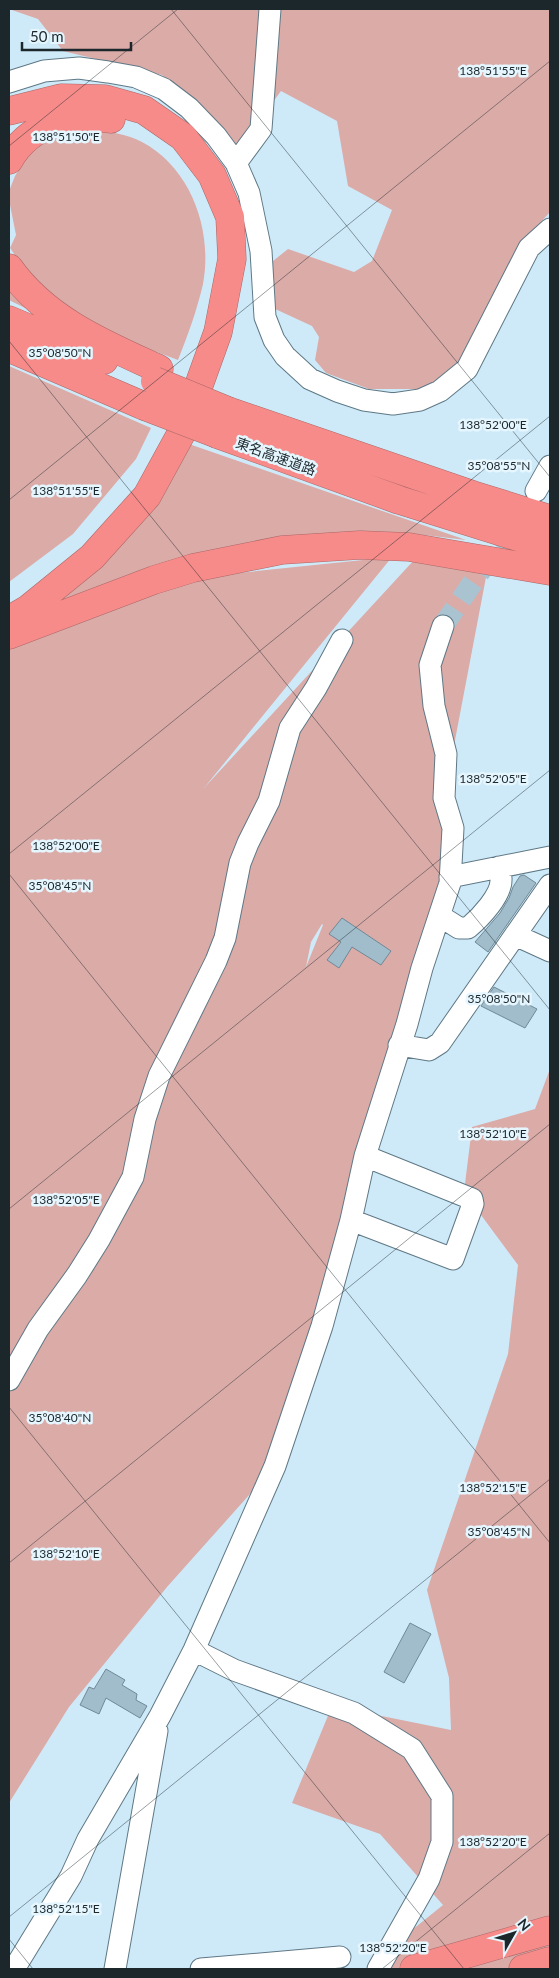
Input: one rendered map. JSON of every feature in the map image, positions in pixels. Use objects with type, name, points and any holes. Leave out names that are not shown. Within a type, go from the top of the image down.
[{"type":"highway","points":[[9,111],[61,98],[105,99],[144,110],[183,137],[212,175],[230,217],[232,259],[218,332],[182,432],[147,496],[92,557],[28,608],[9,620]]},
{"type":"highway","points":[[9,160],[22,143],[36,132],[68,119],[86,116],[120,120],[140,128],[176,152],[190,169],[210,208],[216,250],[216,271],[211,297],[193,357],[164,432],[138,480],[120,503],[81,543],[41,576],[9,598]]},
{"type":"highway","points":[[9,268],[22,285],[54,315],[157,375]]},
{"type":"highway","name":"東名高速道路","points":[[9,320],[56,341],[157,375],[225,414],[399,500],[550,547]]},
{"type":"highway","name":"東名高速道路","points":[[9,348],[144,406],[225,414],[550,519]]},
{"type":"highway","points":[[9,636],[154,580],[193,568],[282,550],[360,545],[410,548],[550,571]]},
{"type":"highway","points":[[414,1969],[550,1930]]},
{"type":"highway","points":[[523,1969],[550,1961]]},
{"type":"street","points":[[236,163],[261,129],[270,9]]},
{"type":"street","points":[[9,82],[44,71],[79,68],[136,77],[164,89],[189,108],[216,136],[236,163],[249,193],[261,251],[265,317],[274,340],[285,356],[310,379],[336,392],[364,400],[393,404],[420,400],[440,391],[467,369],[529,248],[550,229]]},
{"type":"street","points":[[536,491],[550,466]]},
{"type":"street","points":[[14,1969],[70,1876],[88,1839],[160,1716],[194,1650],[275,1466],[322,1326],[351,1220],[365,1156],[450,883],[453,828],[444,798],[446,754],[434,706],[430,665],[443,626]]},
{"type":"street","points":[[9,1380],[38,1329],[77,1275],[99,1240],[132,1177],[145,1118],[159,1076],[226,938],[240,863],[269,801],[290,728],[316,688],[342,640]]},
{"type":"street","points":[[450,877],[550,857]]},
{"type":"street","points":[[440,916],[459,928],[468,928],[476,922],[500,890],[499,868]]},
{"type":"street","points":[[399,1045],[429,1050],[440,1043],[550,885]]},
{"type":"street","points":[[515,936],[550,951]]},
{"type":"street","points":[[351,1220],[453,1259],[473,1204],[472,1199],[365,1156]]},
{"type":"street","points":[[194,1650],[234,1670],[354,1714],[412,1749],[442,1796],[442,1842],[429,1879],[378,1969]]},
{"type":"street","points":[[115,1969],[160,1716]]},
{"type":"street","points":[[201,1969],[340,1957]]},
{"type":"shaded area","points":[[9,9],[550,9],[550,212],[530,234],[464,362],[426,389],[369,389],[326,373],[315,360],[319,337],[312,326],[273,308],[273,261],[288,249],[354,272],[372,261],[392,210],[348,186],[337,121],[281,91],[237,151],[162,75],[63,51],[38,19]]},
{"type":"shaded area","points":[[94,130],[130,137],[159,153],[174,168],[195,203],[205,243],[203,284],[189,332],[178,360],[112,335],[76,314],[30,277],[10,248],[16,235],[9,191],[15,176],[28,155],[49,140],[68,133]]},
{"type":"shaded area","points":[[9,281],[37,314],[9,300]]},
{"type":"shaded area","points":[[9,366],[151,428],[136,459],[73,534],[9,582]]},
{"type":"shaded area","points":[[189,444],[466,540],[407,533],[355,533],[57,603],[142,522],[170,482]]},
{"type":"shaded area","points":[[392,557],[204,788],[415,559],[487,572],[444,798],[450,875],[275,1466],[167,1587],[69,1707],[9,1803],[9,640],[190,578]],"holes":[[[323,925],[306,967],[311,942]]]},
{"type":"shaded area","points":[[550,1069],[550,1969],[372,1969],[386,1951],[443,1905],[380,1834],[292,1803],[332,1706],[451,1730],[449,1678],[427,1590],[508,1354],[518,1265],[464,1192],[472,1127],[535,1109]]},
{"type":"building","points":[[524,875],[536,883],[488,952],[475,942],[500,913],[513,887],[520,876]]},
{"type":"building","points":[[342,918],[391,951],[381,965],[352,947],[339,968],[327,960],[341,942],[329,934]]},
{"type":"building","points":[[494,987],[537,1009],[525,1028],[481,1006]]},
{"type":"building","points":[[410,1623],[431,1634],[404,1683],[384,1672]]},
{"type":"building","points":[[106,1669],[125,1680],[122,1685],[137,1694],[136,1700],[147,1706],[140,1718],[106,1698],[99,1714],[80,1705],[89,1687],[94,1689]]},
{"type":"tunnel","points":[[443,626],[515,521]]}]
